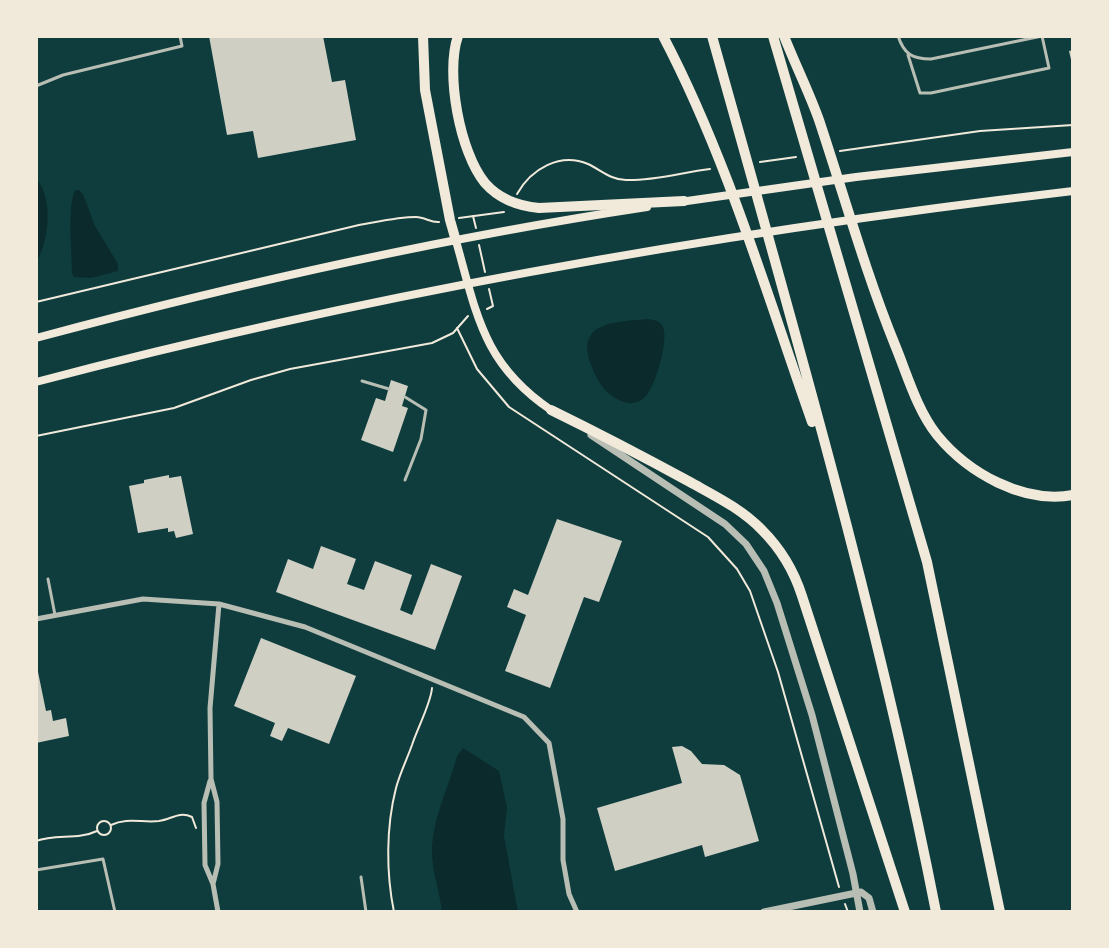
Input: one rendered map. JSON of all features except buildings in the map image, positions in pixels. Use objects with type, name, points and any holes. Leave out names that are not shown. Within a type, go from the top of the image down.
[{"type":"highway","points":[[423,36],[425,90],[456,241]]},
{"type":"highway","points":[[458,36],[453,58],[452,79],[468,152],[486,184],[498,195],[529,207],[544,208],[684,201]]},
{"type":"highway","points":[[663,36],[690,92],[731,191],[843,509]]},
{"type":"highway","points":[[712,36],[843,509],[900,741],[936,912]]},
{"type":"highway","points":[[773,36],[927,562],[1000,912]]},
{"type":"highway","points":[[784,36],[818,118],[861,254],[886,323],[923,411],[936,434],[971,468],[998,483],[1042,495],[1073,495]]},
{"type":"highway","points":[[551,410],[651,460],[731,506],[758,526],[778,549],[792,572],[802,596],[905,912]]},
{"type":"main road","points":[[36,338],[235,288],[456,241],[684,201],[856,177],[1073,152]]},
{"type":"main road","points":[[36,382],[246,330],[468,283],[726,238],[1073,191]]},
{"type":"main road","points":[[456,241],[481,326],[500,363],[524,390],[551,410]]},
{"type":"street","points":[[551,410],[714,516],[741,539],[756,559],[775,596],[803,682],[861,912]]},
{"type":"street","points":[[36,619],[143,599],[219,604],[305,627],[524,717],[549,743],[563,819],[562,860],[569,894],[577,912]]},
{"type":"street","points":[[213,884],[218,864],[217,802],[211,779],[210,708],[219,604]]},
{"type":"street","points":[[211,779],[204,803],[205,865],[213,884],[218,912]]},
{"type":"street","points":[[764,912],[856,892],[861,892],[869,898],[873,912]]},
{"type":"lane","points":[[36,86],[63,75],[182,46],[180,36]]},
{"type":"lane","points":[[898,36],[908,56],[920,93],[931,93],[1049,68],[1042,36],[931,59],[917,59],[908,56]]},
{"type":"lane","points":[[362,381],[389,389]]},
{"type":"lane","points":[[405,397],[426,410],[421,439],[405,480]]},
{"type":"lane","points":[[48,579],[55,616]]},
{"type":"lane","points":[[36,870],[103,859],[115,912]]},
{"type":"lane","points":[[361,877],[366,912]]},
{"type":"path","points":[[834,152],[980,131],[1073,126]]},
{"type":"path","points":[[754,163],[800,156]]},
{"type":"path","points":[[36,302],[359,225],[413,217],[424,218],[435,223],[508,211],[521,188],[534,173],[561,161],[586,163],[611,177],[623,180],[719,167]]},
{"type":"path","points":[[36,435],[174,408],[251,380],[290,369],[432,343],[453,333],[467,317]]},
{"type":"path","points":[[458,328],[477,369],[509,407],[708,537],[720,548],[746,582],[790,708],[838,882]]},
{"type":"path","points":[[394,912],[388,857],[396,789],[431,697],[432,680]]},
{"type":"path","points":[[97,831],[102,835],[108,834],[111,825],[118,821],[134,819],[160,821],[185,814],[192,817],[194,826],[204,834]]},
{"type":"path","points":[[97,831],[99,822],[106,821],[111,825]]},
{"type":"path","points":[[36,841],[49,836],[86,836],[97,831]]},
{"type":"water","points":[[36,178],[45,197],[48,220],[44,243],[36,263]]},
{"type":"water","points":[[75,190],[83,194],[95,226],[118,264],[118,271],[91,278],[74,277],[72,273],[71,207]]},
{"type":"water","points":[[648,319],[659,322],[663,327],[664,342],[660,364],[653,384],[645,397],[634,403],[623,402],[607,392],[598,379],[591,365],[588,351],[589,340],[594,332],[612,323]]},
{"type":"water","points":[[463,748],[499,771],[507,807],[504,836],[518,912],[442,912],[433,867],[433,840],[438,815],[457,756]]}]
